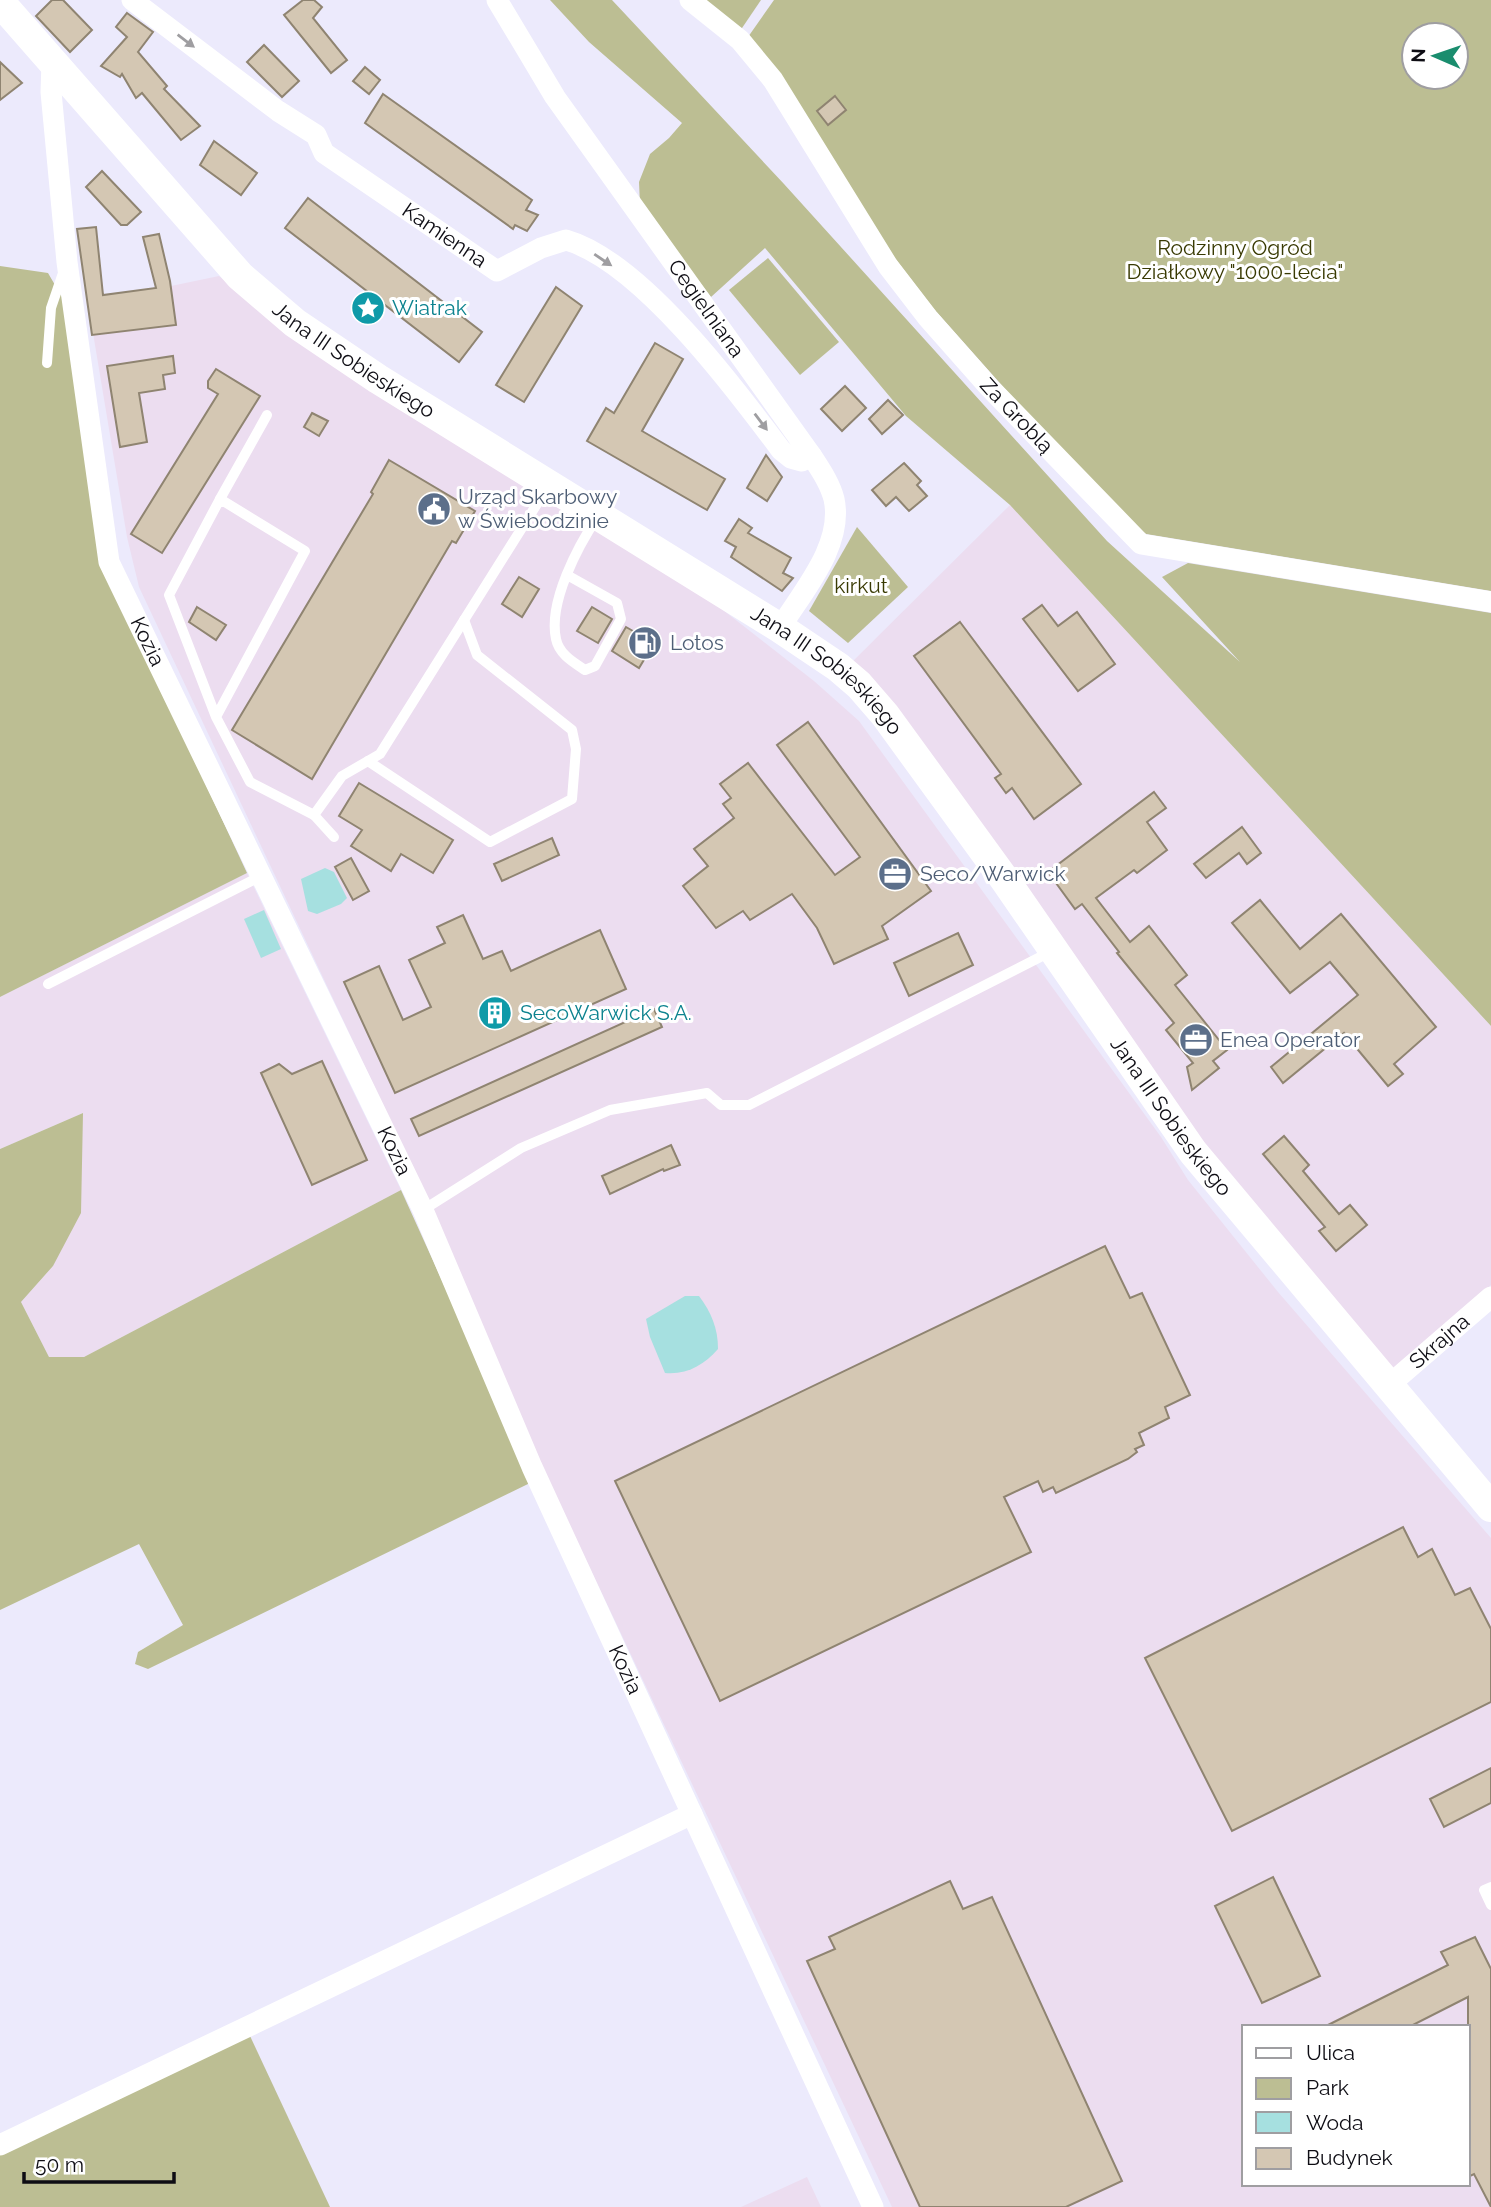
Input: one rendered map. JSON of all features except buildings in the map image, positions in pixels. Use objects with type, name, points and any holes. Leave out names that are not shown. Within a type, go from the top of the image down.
[{"type":"street","name":"Kamienna","points":[[132,0],[278,111],[316,135],[324,153],[497,271],[541,248],[566,240],[591,251],[642,289],[693,339],[781,450],[791,458],[802,461],[811,455]]},
{"type":"street","name":"Cegielniana","points":[[497,0],[555,97],[811,455],[830,486],[836,511],[835,524],[824,557],[780,628]]},
{"type":"street","name":"Za Groblą","points":[[690,0],[740,40],[773,80],[888,266],[928,318],[989,387],[1141,544],[1491,603]]},
{"type":"street","name":"Jana III Sobieskiego","points":[[0,2],[240,276],[295,323],[378,379],[780,628],[838,667],[859,685],[885,715],[949,801],[1193,1152],[1491,1507]]},
{"type":"street","name":"Kozia","points":[[52,62],[51,92],[67,262],[109,562],[423,1210],[532,1467],[873,2207]]},
{"type":"street","name":"Skrajna","points":[[1388,1386],[1491,1297]]},
{"type":"street","points":[[0,2145],[692,1814]]},
{"type":"lane","points":[[47,363],[51,308],[67,262]]},
{"type":"lane","points":[[267,415],[169,595],[216,718],[250,782],[314,815],[334,836]]},
{"type":"lane","points":[[314,815],[342,776],[380,754],[548,485]]},
{"type":"lane","points":[[216,718],[305,551],[220,499]]},
{"type":"lane","points":[[567,575],[617,603],[621,620],[596,666],[585,670],[565,656],[556,639],[556,611],[567,575],[586,534],[598,516]]},
{"type":"lane","points":[[368,761],[490,842],[572,799],[576,749],[572,730],[477,655],[464,620]]},
{"type":"lane","points":[[48,984],[261,876]]},
{"type":"lane","points":[[423,1210],[521,1148],[610,1110],[707,1094],[721,1105],[749,1105],[1053,951]]},
{"type":"lane","points":[[1491,1887],[1484,1890],[1491,1905]]},
{"type":"shaded area","points":[[219,276],[287,330],[714,603],[814,681],[859,721],[1161,1137],[1188,1180],[1278,1292],[1491,1538],[1491,2207],[892,2207],[546,1475],[385,1109],[139,587],[127,537],[87,297],[171,286]]},
{"type":"shaded area","points":[[1010,505],[1491,1026],[1491,1285],[1400,1367],[1372,1388],[848,666]]},
{"type":"shaded area","points":[[247,873],[401,1190],[84,1357],[49,1357],[21,1302],[53,1266],[83,1113],[0,1149],[0,997]]},
{"type":"shaded area","points":[[807,2177],[821,2207],[741,2207]]},
{"type":"green space","points":[[550,0],[612,0],[784,184],[1107,541],[1240,662],[1162,577],[1188,563],[1491,613],[1491,1026],[1010,505],[906,416],[765,248],[711,297],[640,205],[639,182],[650,154],[682,123],[589,42]]},
{"type":"green space","points":[[699,0],[761,0],[740,31]]},
{"type":"green space","name":"Rodzinny Ogród Działkowy \"1000-lecia\"","points":[[774,0],[1491,0],[1491,591],[1146,534],[1072,464],[933,308],[891,253],[748,37]]},
{"type":"green space","points":[[768,258],[839,342],[800,375],[729,290]]},
{"type":"green space","points":[[0,266],[48,273],[62,297],[105,568],[247,873],[0,997]]},
{"type":"green space","name":"kirkut","points":[[857,527],[908,587],[848,643],[809,611]]},
{"type":"green space","points":[[83,1113],[81,1213],[53,1266],[21,1302],[49,1357],[84,1357],[401,1190],[531,1477],[528,1484],[148,1669],[135,1664],[138,1652],[183,1625],[139,1544],[0,1610],[0,1149]]},
{"type":"green space","points":[[250,2036],[330,2207],[0,2207],[0,2153]]},
{"type":"water","points":[[325,868],[334,872],[347,898],[341,904],[317,914],[308,911],[301,879]]},
{"type":"water","points":[[264,910],[281,949],[261,958],[244,919]]},
{"type":"water","points":[[685,1296],[699,1296],[703,1302],[715,1327],[718,1349],[694,1368],[665,1373],[650,1337],[646,1319]]},
{"type":"place","name":"Wiatrak","points":[[368,308]]},
{"type":"place","name":"Urząd Skarbowy w Świebodzinie","points":[[434,509]]},
{"type":"place","name":"Lotos","points":[[645,643]]},
{"type":"place","name":"Seco/Warwick","points":[[895,874]]},
{"type":"place","name":"SecoWarwick S.A.","points":[[495,1013]]},
{"type":"place","name":"Enea Operator","points":[[1196,1040]]}]
